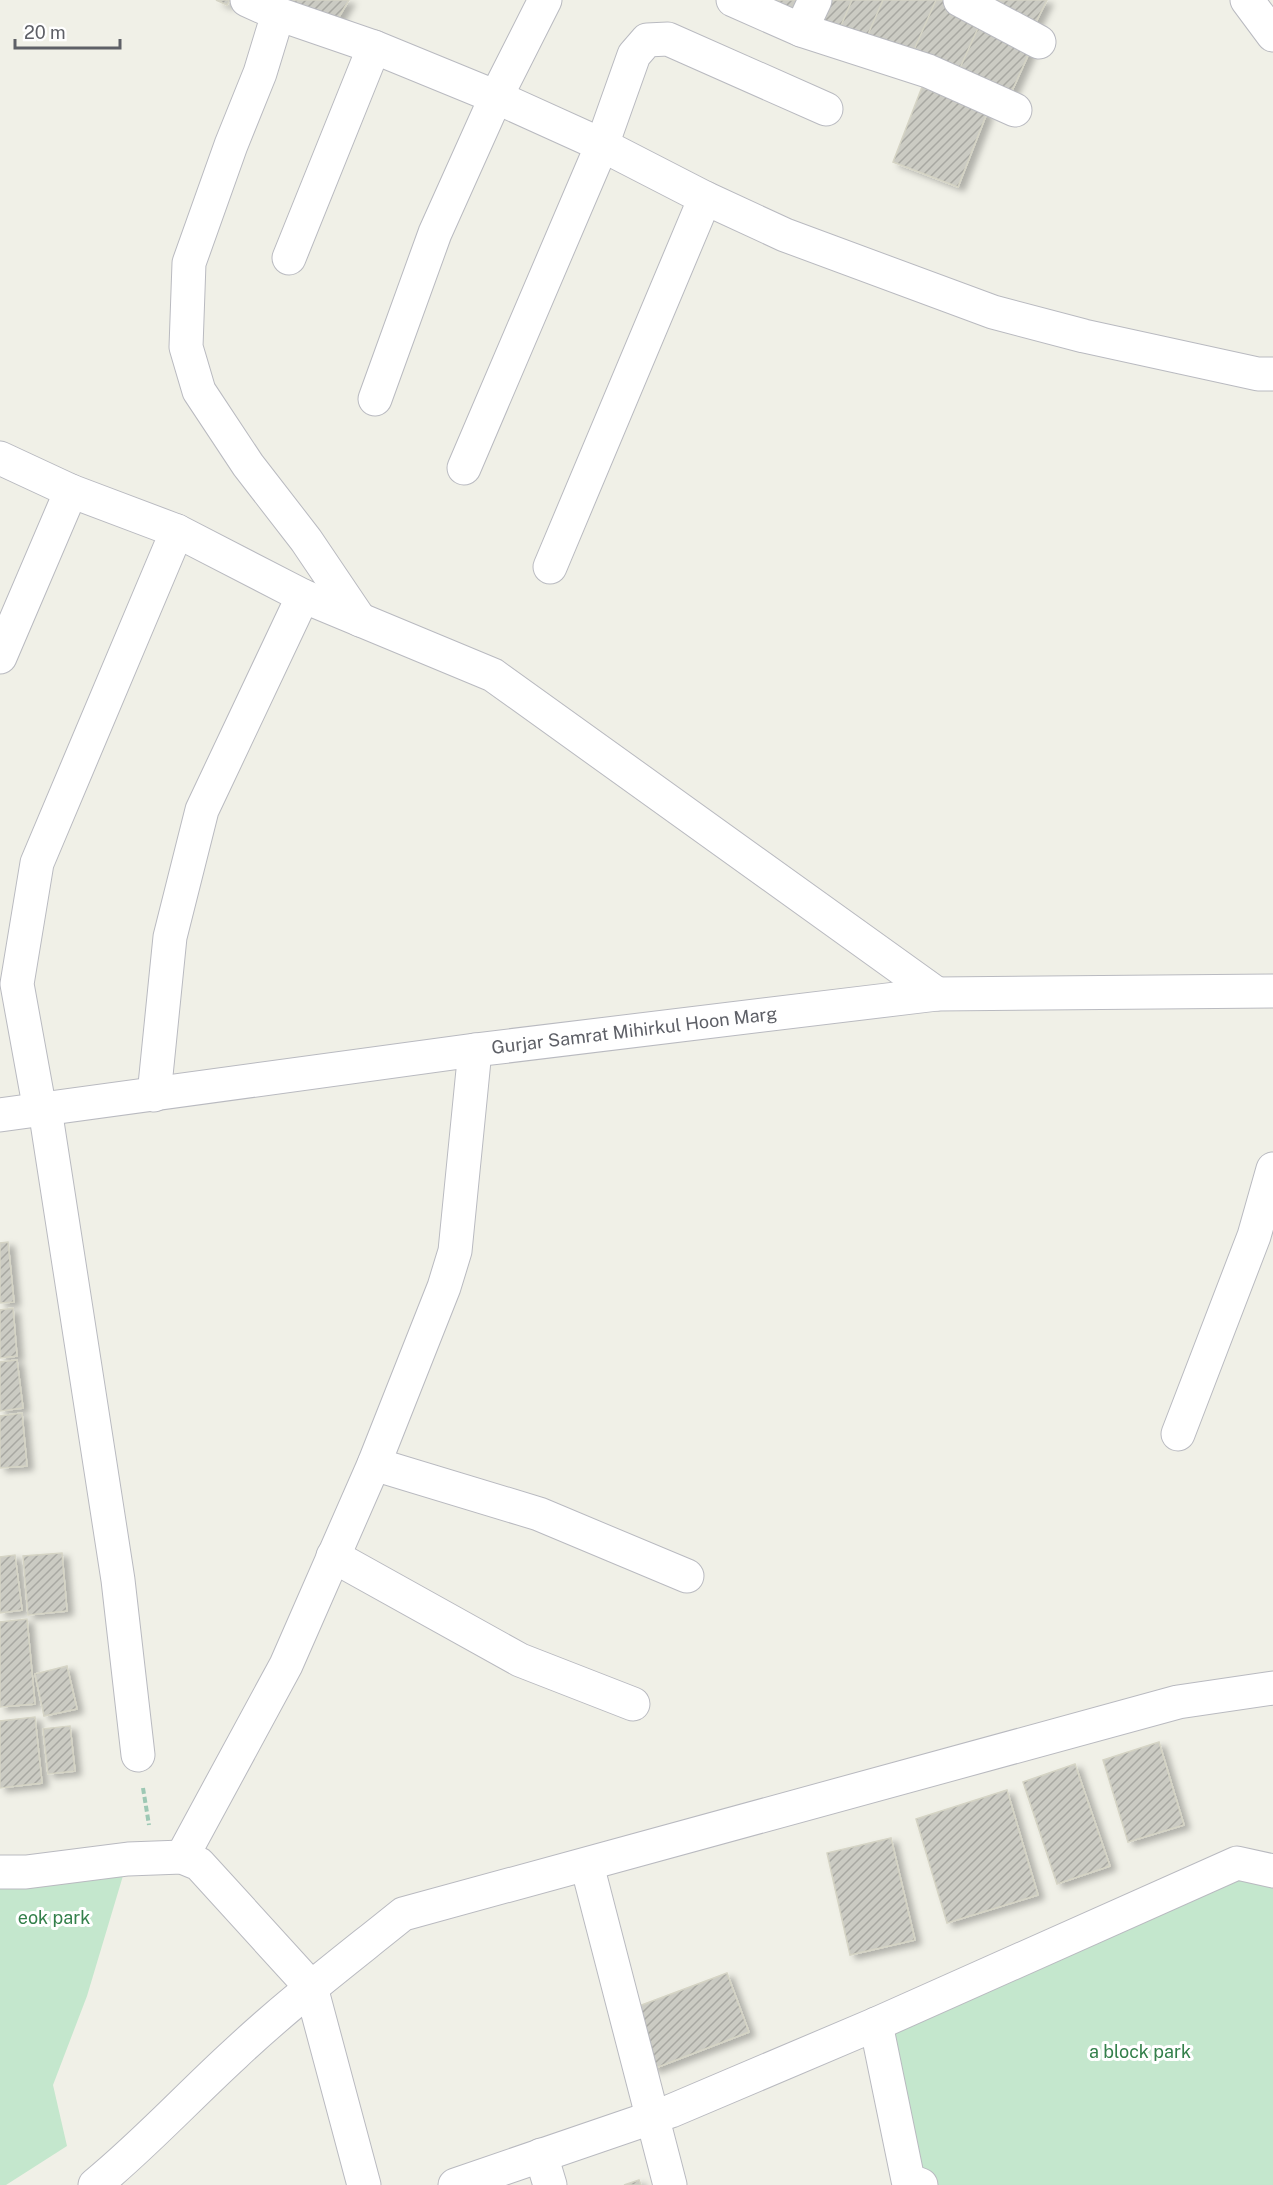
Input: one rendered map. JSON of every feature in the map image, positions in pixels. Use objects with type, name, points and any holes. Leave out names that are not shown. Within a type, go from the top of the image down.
[{"type":"street","points":[[246,0],[278,14],[374,47],[496,97],[602,145],[705,198],[785,235],[993,312],[1084,336],[1258,374],[1273,374]]},
{"type":"street","points":[[375,399],[435,233],[496,97],[545,0]]},
{"type":"street","points":[[733,0],[801,30],[928,71],[1015,110]]},
{"type":"street","points":[[801,30],[815,0]]},
{"type":"street","points":[[960,0],[1039,42]]},
{"type":"street","points":[[1247,0],[1273,35]]},
{"type":"street","points":[[278,14],[260,73],[231,145],[189,263],[186,347],[199,391],[248,465],[306,540],[360,620]]},
{"type":"street","points":[[464,468],[602,145],[634,55],[647,40],[668,39],[826,109]]},
{"type":"street","points":[[289,258],[374,47]]},
{"type":"street","points":[[550,567],[705,198]]},
{"type":"street","points":[[0,458],[71,491],[177,531],[303,596],[493,675],[937,994]]},
{"type":"street","points":[[0,657],[71,491]]},
{"type":"street","points":[[138,1755],[118,1580],[45,1109],[39,1105],[17,984],[37,863],[177,531]]},
{"type":"street","points":[[154,1095],[170,937],[202,810],[303,596]]},
{"type":"street","name":"Gurjar Samrat Mihirkul Hoon Marg","points":[[0,1115],[475,1050],[937,994],[1273,991]]},
{"type":"street","points":[[168,1857],[286,1665],[374,1464],[444,1287],[455,1251],[475,1050]]},
{"type":"street","points":[[1178,1434],[1254,1236],[1273,1169]]},
{"type":"street","points":[[374,1464],[539,1514],[687,1576]]},
{"type":"street","points":[[333,1556],[520,1660],[633,1704]]},
{"type":"street","points":[[95,2185],[122,2163],[236,2052],[311,1988],[404,1914],[1178,1702],[1273,1688]]},
{"type":"street","points":[[0,1872],[26,1872],[128,1859],[168,1857],[199,1864],[311,1988],[364,2185]]},
{"type":"street","points":[[455,2185],[545,2170],[652,2117],[876,2024],[1237,1863],[1273,1871]]},
{"type":"street","points":[[587,1865],[670,2185]]},
{"type":"street","points":[[876,2024],[908,2180],[921,2185]]},
{"type":"path","points":[[138,1755],[168,1857]]},
{"type":"green space","name":"eok park","points":[[128,1859],[87,1996],[53,2085],[67,2146],[6,2185],[0,2185],[0,1867]]},
{"type":"green space","name":"a block park","points":[[1237,1863],[1273,1871],[1273,2185],[921,2185],[876,2024]]},
{"type":"building","points":[[216,0],[230,0],[227,5]]},
{"type":"building","points":[[278,0],[349,0],[330,32]]},
{"type":"building","points":[[771,0],[806,0],[796,24]]},
{"type":"building","points":[[822,0],[852,0],[840,28],[815,16]]},
{"type":"building","points":[[852,0],[883,0],[866,39],[840,28]]},
{"type":"building","points":[[883,0],[936,0],[910,59],[866,39]]},
{"type":"building","points":[[936,0],[944,0],[983,17],[955,79],[910,59]]},
{"type":"building","points":[[982,0],[1047,0],[1032,30]]},
{"type":"building","points":[[983,17],[1035,40],[1007,102],[955,79]]},
{"type":"building","points":[[922,87],[987,113],[958,187],[893,162]]},
{"type":"building","points":[[8,1242],[14,1302],[0,1303],[0,1243]]},
{"type":"building","points":[[13,1308],[17,1356],[0,1358],[0,1310]]},
{"type":"building","points":[[17,1360],[23,1408],[0,1411],[0,1362]]},
{"type":"building","points":[[22,1413],[27,1466],[0,1468],[0,1416]]},
{"type":"building","points":[[62,1553],[67,1611],[28,1615],[23,1556]]},
{"type":"building","points":[[15,1555],[22,1610],[0,1613],[0,1557]]},
{"type":"building","points":[[27,1619],[35,1704],[0,1707],[0,1622]]},
{"type":"building","points":[[67,1666],[77,1709],[44,1716],[35,1674]]},
{"type":"building","points":[[35,1717],[42,1783],[0,1788],[0,1721]]},
{"type":"building","points":[[70,1726],[75,1771],[48,1774],[43,1729]]},
{"type":"building","points":[[1159,1742],[1184,1825],[1128,1842],[1103,1760]]},
{"type":"building","points":[[1075,1764],[1110,1866],[1057,1884],[1023,1782]]},
{"type":"building","points":[[1007,1790],[1038,1895],[947,1923],[916,1819]]},
{"type":"building","points":[[891,1838],[915,1940],[850,1955],[827,1853]]},
{"type":"building","points":[[727,1973],[749,2032],[653,2069],[631,2009]]},
{"type":"building","points":[[639,2180],[641,2185],[624,2185]]}]
